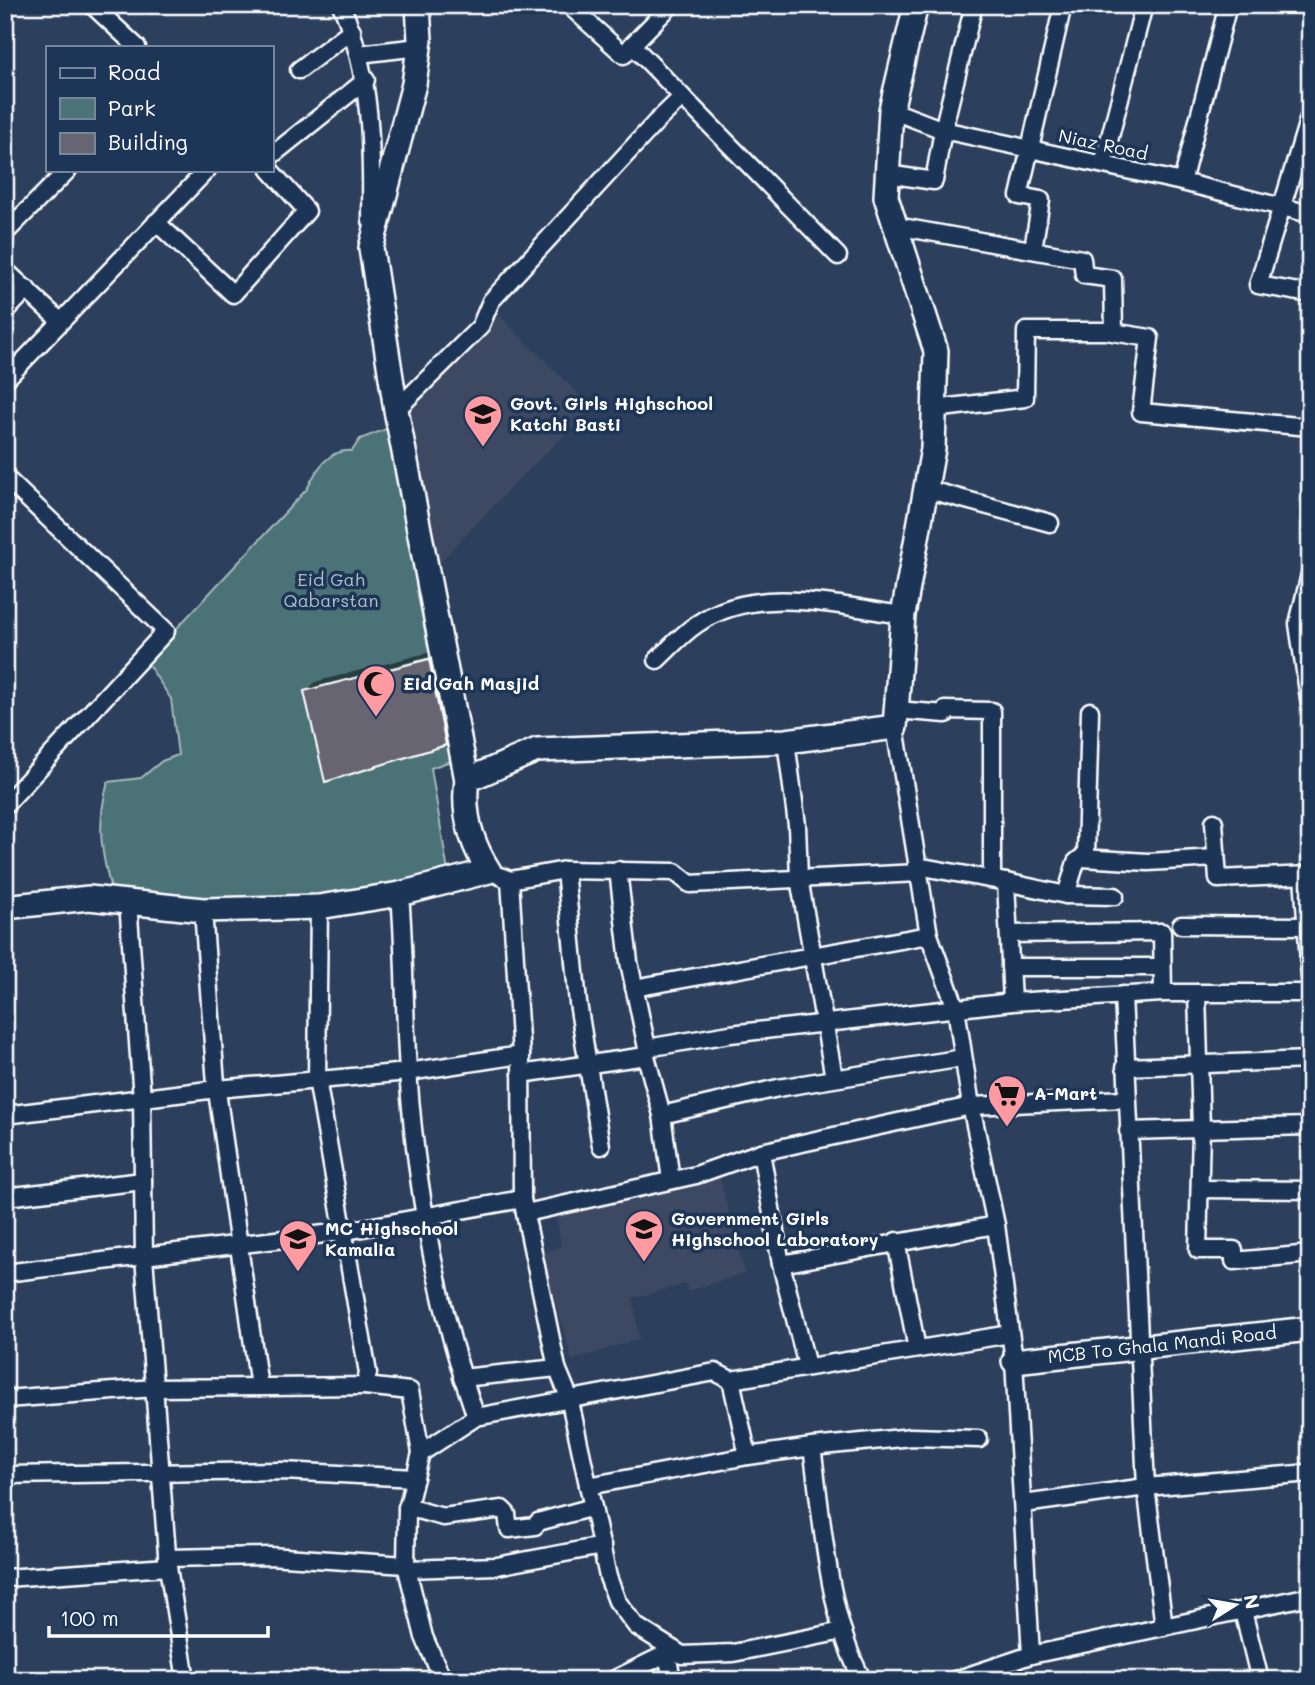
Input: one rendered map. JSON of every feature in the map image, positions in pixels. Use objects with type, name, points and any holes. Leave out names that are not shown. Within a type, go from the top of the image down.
[{"type":"street","points":[[92,5],[136,46]]},
{"type":"street","points":[[341,5],[352,30],[366,80],[372,148],[371,248],[396,410],[467,780],[464,802],[468,827],[478,854],[500,876],[521,1055],[524,1206],[557,1367],[569,1397],[617,1601],[636,1626],[682,1656],[733,1653],[844,1631]]},
{"type":"street","points":[[371,248],[414,85],[419,47],[418,5]]},
{"type":"street","points":[[572,8],[624,55],[671,5]]},
{"type":"street","points":[[916,5],[891,110],[886,197],[936,351],[933,449],[903,615],[895,719],[929,935],[956,1008],[971,1106],[996,1225],[1014,1361],[1031,1655]]},
{"type":"street","points":[[887,174],[934,181],[943,130],[974,5]]},
{"type":"street","points":[[1033,249],[1041,200],[1019,196],[1063,5]]},
{"type":"street","points":[[1103,164],[1144,5]]},
{"type":"street","points":[[1182,182],[1228,5]]},
{"type":"street","points":[[299,70],[352,30]]},
{"type":"street","points":[[632,45],[838,256]]},
{"type":"street","points":[[359,54],[419,47]]},
{"type":"street","points":[[273,154],[366,80]]},
{"type":"street","points":[[396,410],[480,327],[491,301],[682,97]]},
{"type":"street","name":"Niaz Road","points":[[891,110],[943,130],[1182,182],[1310,214]]},
{"type":"street","points":[[1308,125],[1258,285],[1310,294]]},
{"type":"street","points":[[5,233],[66,172]]},
{"type":"street","points":[[5,380],[205,172]]},
{"type":"street","points":[[156,222],[233,293],[307,211],[272,172]]},
{"type":"street","points":[[896,226],[1082,259],[1084,275],[1113,279],[1114,332]]},
{"type":"street","points":[[5,270],[60,321]]},
{"type":"street","points":[[5,312],[27,289]]},
{"type":"street","points":[[934,409],[1025,398],[1026,331],[1114,332],[1150,338],[1141,412],[1310,427]]},
{"type":"street","points":[[5,477],[166,631],[5,806]]},
{"type":"street","points":[[926,489],[1050,523]]},
{"type":"street","points":[[1310,574],[1305,617],[1297,624],[1310,705]]},
{"type":"street","points":[[657,660],[698,623],[743,604],[798,600],[903,615]]},
{"type":"street","points":[[467,780],[537,750],[786,741],[895,719],[946,714],[945,710],[992,711],[999,881],[1009,934],[1012,1002]]},
{"type":"street","points":[[1066,895],[1076,862],[1086,854],[1090,711]]},
{"type":"street","points":[[786,741],[797,825],[799,878],[810,958],[834,1078]]},
{"type":"street","points":[[1214,822],[1218,879],[1307,875],[1310,978]]},
{"type":"street","points":[[1082,858],[1148,862],[1216,858]]},
{"type":"street","points":[[8,903],[89,898],[203,910],[319,906],[500,876],[565,870],[675,872],[690,884],[918,869],[999,881],[1066,895],[1115,896]]},
{"type":"street","points":[[565,870],[588,1066],[601,1146]]},
{"type":"street","points":[[618,870],[634,988],[662,1115],[671,1180]]},
{"type":"street","points":[[401,894],[408,1072],[424,1219],[462,1378],[475,1417]]},
{"type":"street","points":[[128,901],[142,1099],[144,1256],[167,1562],[186,1680]]},
{"type":"street","points":[[319,906],[317,1079],[341,1233],[368,1373],[365,1386]]},
{"type":"street","points":[[203,910],[217,1089],[260,1387]]},
{"type":"street","points":[[1181,925],[1308,923]]},
{"type":"street","points":[[1009,934],[1162,932],[1163,993]]},
{"type":"street","points":[[634,988],[929,935]]},
{"type":"street","points":[[1010,967],[1162,967]]},
{"type":"street","points":[[521,1074],[588,1066],[730,1034],[1012,1002],[1163,993],[1310,993]]},
{"type":"street","points":[[1197,993],[1201,1129],[1198,1250],[1234,1250],[1234,1261],[1310,1255]]},
{"type":"street","points":[[1122,995],[1146,1487],[1164,1626]]},
{"type":"street","points":[[5,1115],[217,1089],[408,1072],[521,1055]]},
{"type":"street","points":[[662,1115],[834,1078],[963,1058]]},
{"type":"street","points":[[1125,1067],[1310,1060]]},
{"type":"street","points":[[5,1273],[341,1233],[524,1206],[696,1175],[761,1153],[971,1106],[1126,1099]]},
{"type":"street","points":[[1128,1131],[1310,1126]]},
{"type":"street","points":[[761,1153],[781,1264],[807,1366]]},
{"type":"street","points":[[5,1197],[143,1181]]},
{"type":"street","points":[[1201,1189],[1310,1190]]},
{"type":"street","points":[[781,1264],[896,1241],[996,1225]]},
{"type":"street","points":[[896,1241],[917,1349]]},
{"type":"street","name":"MCB To Ghala Mandi Road","points":[[1014,1361],[1310,1329]]},
{"type":"street","points":[[421,1453],[475,1417],[569,1397],[715,1372],[731,1380],[1010,1334]]},
{"type":"street","points":[[462,1378],[557,1367]]},
{"type":"street","points":[[731,1380],[748,1456]]},
{"type":"street","points":[[5,1398],[155,1388],[365,1386],[410,1391],[421,1453],[407,1507],[407,1567],[424,1637],[443,1680]]},
{"type":"street","points":[[588,1486],[811,1447],[912,1437],[979,1439]]},
{"type":"street","points":[[811,1447],[830,1571],[844,1631],[854,1664],[863,1680]]},
{"type":"street","points":[[5,1475],[283,1471],[415,1478]]},
{"type":"street","points":[[1024,1504],[1146,1487],[1310,1473]]},
{"type":"street","points":[[407,1507],[443,1517],[502,1509],[507,1514],[509,1529],[526,1528],[538,1522],[593,1507]]},
{"type":"street","points":[[5,1578],[167,1562],[269,1556],[407,1567],[497,1566],[602,1546]]},
{"type":"street","points":[[954,1680],[1031,1655],[1310,1596]]},
{"type":"street","points":[[1243,1611],[1260,1680]]},
{"type":"street","points":[[613,1680],[674,1650]]},
{"type":"street","points":[[672,1680],[668,1659],[674,1650]]},
{"type":"shaded area","name":"Govt. Girls Highschool Katchi Basti","points":[[497,313],[592,408],[437,565],[407,413]]},
{"type":"shaded area","name":"Government Girls Highschool Laboratory","points":[[718,1171],[745,1273],[688,1291],[686,1284],[633,1298],[639,1339],[572,1360],[542,1254],[561,1246],[556,1213]]},
{"type":"green space","name":"Eid Gah Qabarstan","points":[[391,427],[438,656],[304,692],[326,782],[456,742],[459,758],[431,768],[448,872],[308,902],[113,896],[105,867],[101,826],[108,782],[141,778],[162,761],[178,755],[171,699],[146,661],[307,489],[324,462],[336,453],[352,451],[360,439]]},
{"type":"building","name":"Eid Gah Masjid","points":[[429,659],[446,745],[325,782],[304,691]]},
{"type":"place","name":"Govt. Girls Highschool Katchi Basti","points":[[483,448]]},
{"type":"place","name":"Eid Gah Masjid","points":[[376,718]]},
{"type":"place","name":"A-Mart","points":[[1007,1128]]},
{"type":"place","name":"Government Girls Highschool Laboratory","points":[[644,1263]]},
{"type":"place","name":"MC Highschool Kamalia","points":[[298,1273]]}]
